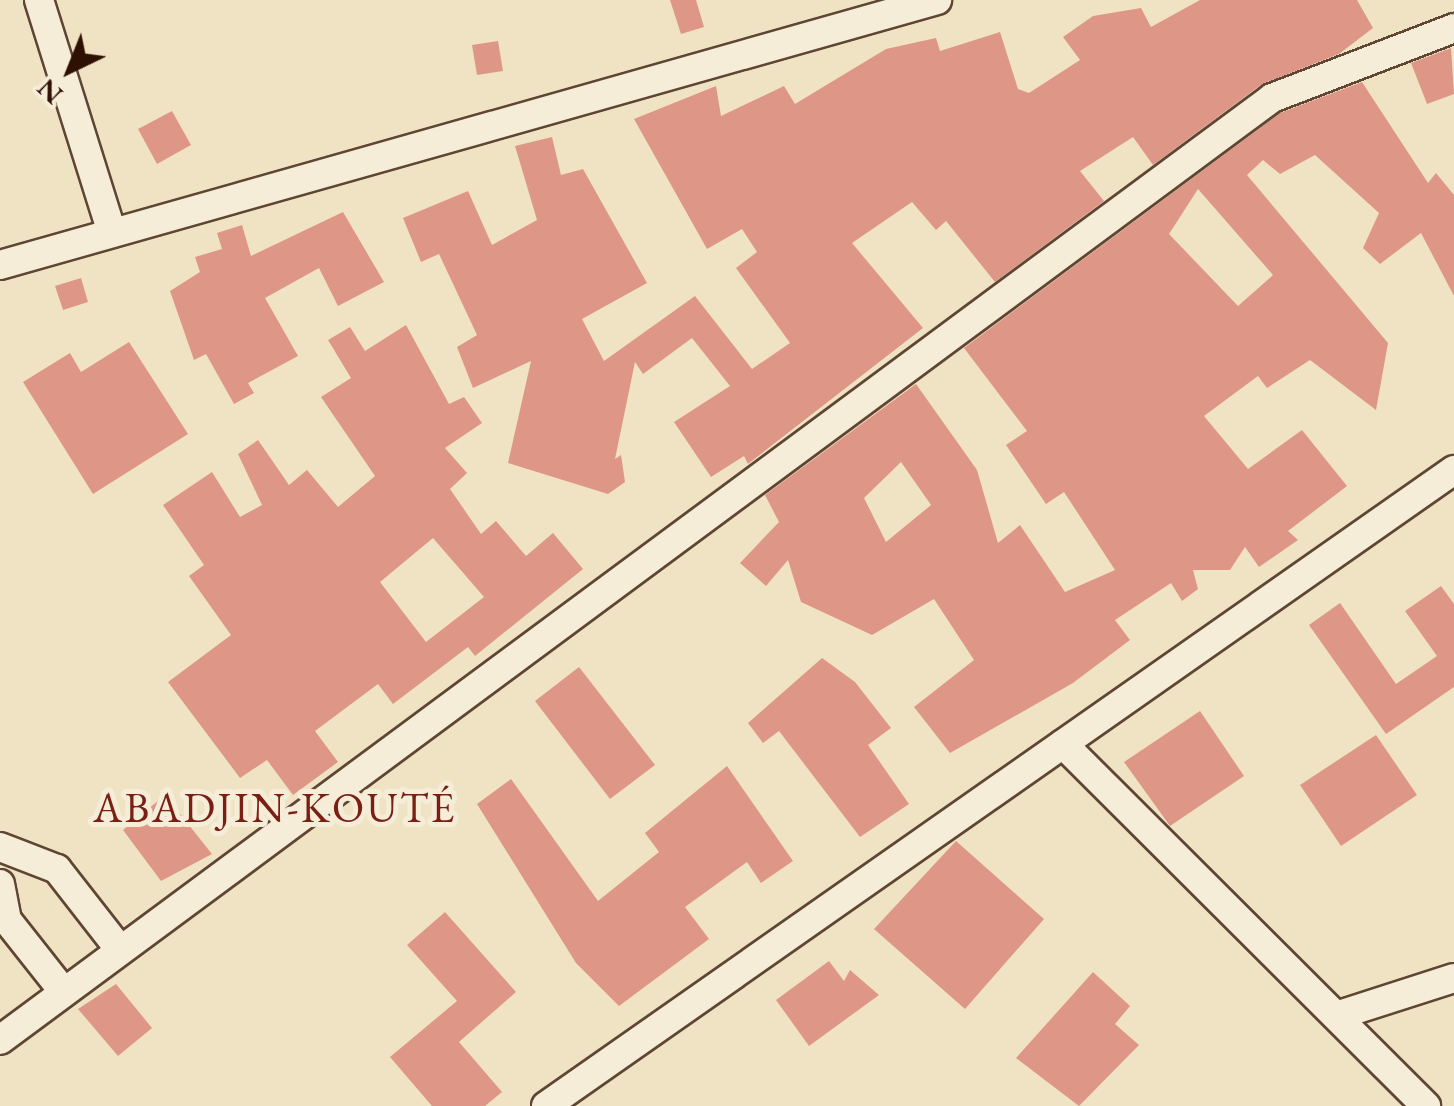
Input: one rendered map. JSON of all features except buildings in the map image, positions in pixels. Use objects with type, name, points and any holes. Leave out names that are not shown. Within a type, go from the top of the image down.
[{"type":"street","points":[[39,0],[112,233]]},
{"type":"street","points":[[0,265],[936,0]]},
{"type":"street","points":[[0,1040],[118,948],[739,500],[1272,98],[1454,28]]},
{"type":"street","points":[[546,1106],[1454,470]]},
{"type":"street","points":[[1064,744],[1342,1014],[1426,1106]]},
{"type":"street","points":[[0,847],[57,869],[118,948]]},
{"type":"street","points":[[0,884],[7,920],[62,991]]},
{"type":"street","points":[[1342,1014],[1454,978]]},
{"type":"district","name":"ABADJIN-KOUTÉ","points":[[275,808]]}]
